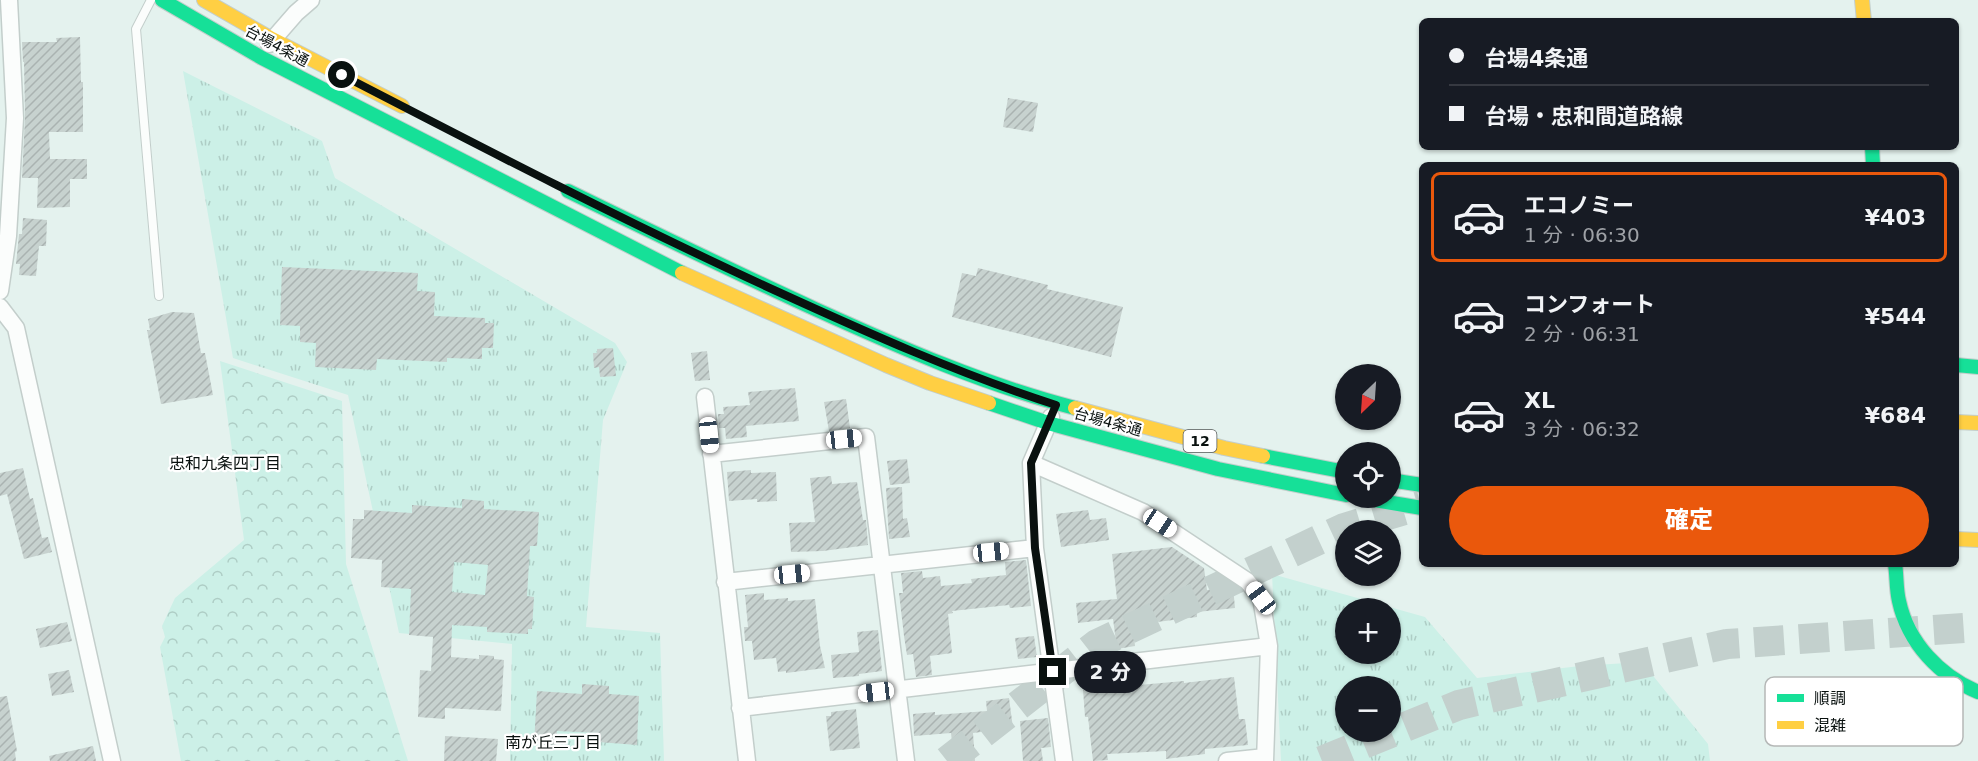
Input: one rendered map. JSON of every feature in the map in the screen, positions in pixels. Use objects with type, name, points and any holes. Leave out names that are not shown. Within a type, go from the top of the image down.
[{"type":"main road","name":"台場4条通","points":[[162,0],[262,58],[696,280],[886,365],[930,383],[1048,423],[1218,469],[1335,493]]},
{"type":"main road","name":"台場4条通","points":[[204,0],[272,39],[417,114]]},
{"type":"main road","points":[[1862,0],[1864,18]]},
{"type":"main road","name":"台場4条通","points":[[555,184],[713,262],[890,343],[1056,405],[1224,448],[1335,470]]},
{"type":"main road","points":[[1959,365],[1978,367]]},
{"type":"main road","points":[[1959,422],[1978,423]]},
{"type":"main road","points":[[1401,482],[1419,485]]},
{"type":"main road","points":[[1401,504],[1419,508]]},
{"type":"main road","points":[[1959,539],[1978,540]]},
{"type":"main road","points":[[1895,567],[1899,604],[1909,628],[1924,652],[1943,674],[1949,677]]},
{"type":"main road","points":[[1963,684],[1978,692]]},
{"type":"street","points":[[0,291],[8,236],[15,118],[9,0]]},
{"type":"street","points":[[262,58],[272,39],[311,0]]},
{"type":"street","points":[[0,307],[16,328],[112,761]]},
{"type":"street","points":[[705,397],[747,761]]},
{"type":"street","points":[[1056,405],[1031,463],[1035,548],[1064,761]]},
{"type":"street","points":[[711,454],[867,437],[906,761]]},
{"type":"street","points":[[1031,463],[1143,512],[1247,580],[1261,598],[1269,646],[1265,759],[1227,761]]},
{"type":"street","points":[[725,582],[1035,548]]},
{"type":"street","points":[[740,708],[1269,646]]},
{"type":"lane","points":[[151,0],[136,30],[159,296]]},
{"type":"green space","points":[[183,71],[322,141],[335,178],[615,343],[627,362],[603,420],[586,627],[660,633],[664,761],[510,761],[512,644],[399,633],[348,395],[233,358]]},
{"type":"green space","points":[[220,361],[342,401],[346,564],[408,761],[181,761],[160,647],[165,637],[162,626],[175,598],[244,540]]},
{"type":"green space","points":[[1272,574],[1357,598],[1335,598],[1335,664],[1401,664],[1401,610],[1425,617],[1477,678],[1580,666],[1642,662],[1708,744],[1710,761],[1281,761]]},
{"type":"building","points":[[80,37],[83,132],[49,132],[50,159],[87,159],[87,179],[70,179],[70,207],[37,208],[38,178],[22,178],[25,117],[22,42],[57,42],[56,38]]},
{"type":"building","points":[[1008,98],[1038,103],[1033,132],[1003,127]]},
{"type":"building","points":[[23,218],[47,220],[46,246],[39,246],[36,276],[19,275],[20,264],[16,264]]},
{"type":"building","points":[[282,267],[418,273],[417,291],[435,292],[434,316],[485,318],[485,323],[494,323],[493,348],[482,348],[482,359],[447,358],[447,362],[377,359],[376,370],[315,367],[316,343],[300,342],[300,326],[280,325]]},
{"type":"building","points":[[978,268],[1048,285],[1047,289],[1123,307],[1111,357],[952,317],[962,273],[976,276]]},
{"type":"building","points":[[172,312],[194,313],[201,353],[205,353],[213,395],[161,404],[147,330],[150,330],[148,319]]},
{"type":"building","points":[[613,348],[616,376],[600,377],[599,367],[594,368],[593,353],[597,353],[597,349]]},
{"type":"building","points":[[707,351],[710,380],[695,381],[691,353]]},
{"type":"building","points":[[795,388],[799,421],[746,426],[747,437],[726,439],[725,428],[719,428],[718,414],[724,414],[723,407],[750,405],[748,392]]},
{"type":"building","points":[[846,399],[850,428],[829,431],[824,402]]},
{"type":"building","points":[[907,459],[910,483],[890,485],[887,461]]},
{"type":"building","points":[[23,468],[42,538],[48,537],[52,552],[24,559],[7,494],[0,496],[0,473]]},
{"type":"building","points":[[751,470],[751,473],[776,472],[777,501],[757,502],[757,499],[729,501],[727,472]]},
{"type":"building","points":[[831,476],[832,484],[857,482],[863,520],[866,520],[868,545],[823,551],[791,552],[789,523],[815,522],[810,478]]},
{"type":"building","points":[[902,487],[903,519],[907,518],[910,537],[889,539],[886,488]]},
{"type":"building","points":[[462,499],[484,501],[484,509],[539,512],[537,546],[530,546],[527,596],[534,597],[532,629],[528,629],[528,634],[487,632],[487,627],[452,625],[451,657],[479,659],[479,655],[494,656],[494,659],[504,660],[501,711],[445,708],[445,719],[418,717],[420,670],[431,671],[433,637],[409,635],[411,589],[381,587],[382,560],[351,558],[353,519],[364,519],[364,510],[412,513],[412,505],[462,508]],"holes":[[[454,562],[488,565],[485,595],[452,592]]]},
{"type":"building","points":[[1088,510],[1090,520],[1106,518],[1109,540],[1061,547],[1056,514]]},
{"type":"building","points":[[1172,547],[1204,568],[1207,590],[1233,587],[1235,608],[1197,612],[1197,617],[1133,625],[1135,646],[1117,649],[1113,619],[1078,623],[1076,603],[1117,599],[1112,554]]},
{"type":"building","points":[[1026,560],[1031,606],[1010,608],[1009,605],[952,611],[953,613],[948,614],[952,653],[930,656],[932,675],[916,677],[913,654],[907,655],[904,636],[899,593],[903,593],[901,573],[922,571],[923,578],[940,576],[941,586],[972,583],[971,579],[1006,575],[1005,562]]},
{"type":"building","points":[[764,593],[764,600],[815,599],[825,668],[786,673],[786,671],[778,672],[776,658],[754,660],[752,641],[745,641],[744,627],[748,627],[745,595]]},
{"type":"building","points":[[67,622],[72,641],[40,648],[36,629]]},
{"type":"building","points":[[878,630],[882,671],[833,678],[831,655],[859,652],[857,632]]},
{"type":"building","points":[[1034,636],[1037,657],[1018,659],[1015,638]]},
{"type":"building","points":[[69,670],[74,692],[52,696],[48,674]]},
{"type":"building","points":[[1234,677],[1239,719],[1245,719],[1248,745],[1205,749],[1205,754],[1166,759],[1166,751],[1107,754],[1108,760],[1093,761],[1083,690]]},
{"type":"building","points":[[582,684],[609,686],[609,694],[639,696],[637,745],[598,742],[599,733],[557,731],[556,745],[534,744],[537,691],[582,694]]},
{"type":"building","points":[[7,696],[17,751],[15,752],[16,761],[0,761],[0,697]]},
{"type":"building","points":[[1009,698],[1013,728],[973,733],[975,761],[954,761],[951,733],[914,736],[913,714],[935,712],[935,715],[987,711],[986,701]]},
{"type":"building","points":[[856,709],[860,748],[830,751],[826,716],[831,716],[831,712]]},
{"type":"building","points":[[1048,718],[1051,747],[1041,748],[1043,761],[1023,761],[1020,721]]},
{"type":"building","points":[[445,736],[498,739],[496,761],[444,761]]},
{"type":"building","points":[[93,746],[96,761],[50,761],[49,756]]},
{"type":"tunnel","points":[[947,761],[1097,644],[1344,528],[1419,506]]},
{"type":"tunnel","points":[[1322,761],[1459,705],[1727,644],[1978,627]]},
{"type":"traffic: fast","points":[[162,0],[262,58],[682,273]]},
{"type":"traffic: fast","points":[[1872,150],[1873,162]]},
{"type":"traffic: fast","points":[[568,191],[878,337],[975,377],[1075,408]]},
{"type":"traffic: fast","points":[[1959,365],[1978,367]]},
{"type":"traffic: fast","points":[[989,403],[1048,423],[1218,469],[1335,493]]},
{"type":"traffic: fast","points":[[1263,456],[1335,470]]},
{"type":"traffic: fast","points":[[1401,482],[1419,485]]},
{"type":"traffic: fast","points":[[1401,504],[1419,508]]},
{"type":"traffic: fast","points":[[1895,567],[1899,601],[1910,631],[1928,656],[1951,677]]},
{"type":"traffic: fast","points":[[1963,684],[1978,692]]},
{"type":"traffic: slow","points":[[204,0],[272,39],[402,106]]},
{"type":"traffic: slow","points":[[1862,0],[1864,18]]},
{"type":"traffic: slow","points":[[682,273],[886,365],[989,403]]},
{"type":"traffic: slow","points":[[1075,408],[1224,448],[1263,456]]},
{"type":"traffic: slow","points":[[1959,422],[1978,423]]},
{"type":"traffic: slow","points":[[1959,539],[1978,540]]},
{"type":"district","name":"忠和九条四丁目","points":[[225,463]]},
{"type":"district","name":"南が丘三丁目","points":[[553,742]]},
{"type":"route","points":[[342,75],[713,262],[890,343],[1056,405],[1031,463],[1035,548],[1053,672]]}]
